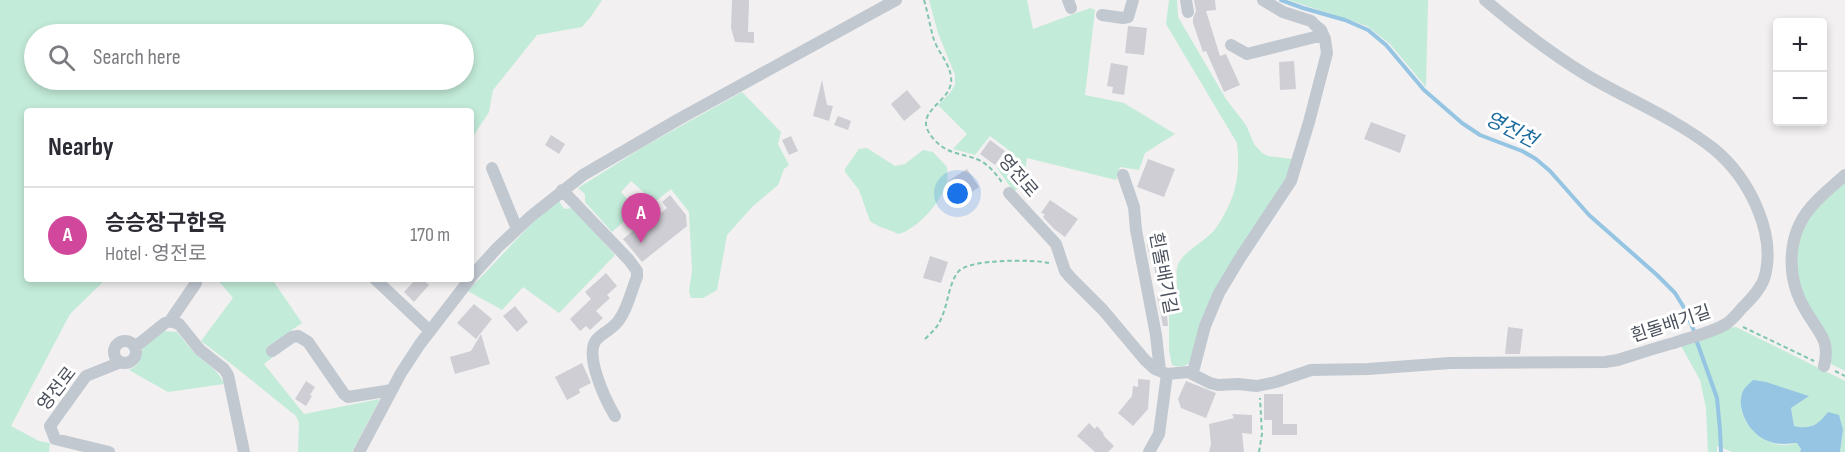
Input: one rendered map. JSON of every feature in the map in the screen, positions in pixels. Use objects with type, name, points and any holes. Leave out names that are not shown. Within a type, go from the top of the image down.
[{"type":"street","points":[[474,274],[517,229],[583,175],[896,0]]},
{"type":"street","points":[[1102,15],[1123,18],[1128,16],[1132,0]]},
{"type":"street","points":[[1191,373],[1205,326],[1219,293],[1291,181],[1325,60],[1326,45],[1321,30],[1311,21],[1283,12],[1263,0]]},
{"type":"street","name":"흰돌배기길","points":[[1163,373],[1191,373],[1210,383],[1257,386],[1311,370],[1368,369],[1450,363],[1605,362],[1618,360],[1718,328],[1730,321],[1748,303],[1763,281],[1767,255],[1764,231],[1757,209],[1732,165],[1691,132],[1560,59],[1485,0]]},
{"type":"street","points":[[1231,45],[1247,54],[1323,36]]},
{"type":"street","points":[[492,168],[517,229]]},
{"type":"street","name":"흰돌배기길","points":[[1123,175],[1134,207],[1136,230],[1163,373],[1159,434],[1149,452]]},
{"type":"street","points":[[1824,366],[1827,356],[1826,342],[1798,297],[1792,277],[1792,252],[1799,224],[1811,206],[1845,175]]},
{"type":"street","points":[[562,190],[637,271],[637,277],[621,318],[614,327],[593,344],[592,353],[606,401],[615,416]]},
{"type":"street","name":"영전로","points":[[1009,193],[1056,244],[1065,270],[1103,310],[1138,353],[1163,373]]},
{"type":"street","name":"영전로","points":[[109,452],[56,439],[50,426],[86,376],[134,358],[135,347],[161,325],[170,321],[196,282]]},
{"type":"street","points":[[378,282],[429,330]]},
{"type":"street","points":[[359,452],[408,363],[429,330],[467,282]]},
{"type":"street","points":[[170,321],[179,324],[200,350],[224,369],[228,375],[244,452]]},
{"type":"street","points":[[272,351],[292,337],[298,336],[308,342],[348,397],[392,390]]},
{"type":"street","name":"영전로","points":[[121,362],[114,354],[117,344],[123,340],[135,347]]},
{"type":"path","name":"영전로","points":[[924,0],[936,44],[951,77],[951,85],[930,112],[926,119],[926,127],[945,150],[980,161],[990,167],[1009,193]]},
{"type":"path","points":[[926,339],[941,320],[958,272],[965,266],[1031,260],[1048,263],[1065,270]]},
{"type":"path","points":[[1730,321],[1845,376]]},
{"type":"path","points":[[1257,386],[1262,413],[1259,452]]},
{"type":"green space","points":[[0,0],[602,0],[582,27],[537,35],[493,90],[489,112],[474,135],[474,108],[24,108],[24,282],[103,282],[70,314],[11,426],[39,441],[50,443],[49,452],[0,452]]},
{"type":"green space","points":[[929,0],[1027,0],[1033,29],[1090,8],[1095,10],[1085,95],[1124,103],[1175,134],[1145,153],[1139,170],[1120,167],[1116,180],[1027,158],[1023,183],[1014,192],[997,168],[1010,151],[990,136],[975,155],[953,149],[967,134],[938,105],[955,85],[955,75],[938,33]]},
{"type":"green space","points":[[1169,0],[1177,0],[1178,17],[1226,99],[1246,125],[1254,144],[1268,156],[1292,159],[1288,179],[1262,217],[1193,359],[1181,367],[1172,365],[1169,350],[1169,290],[1177,287],[1179,262],[1212,233],[1228,208],[1235,188],[1238,155],[1237,143],[1166,24]]},
{"type":"green space","points":[[1289,0],[1428,0],[1426,87],[1390,44],[1367,26]]},
{"type":"green space","points":[[742,92],[781,132],[778,144],[789,165],[784,169],[778,185],[753,206],[727,235],[717,290],[703,298],[691,298],[689,291],[692,271],[689,212],[671,189],[655,202],[631,181],[621,192],[637,210],[612,232],[585,202],[585,194],[578,188],[645,146]]},
{"type":"green space","points":[[867,148],[895,166],[905,164],[923,150],[933,152],[947,167],[947,182],[940,198],[921,221],[898,234],[870,221],[859,190],[845,172],[859,149]]},
{"type":"green space","points":[[1845,180],[1845,371],[1829,363],[1803,296],[1795,268],[1801,229],[1816,208]]},
{"type":"green space","points":[[559,201],[564,209],[574,208],[615,255],[559,313],[523,287],[502,310],[468,291],[532,223]]},
{"type":"green space","points":[[220,282],[274,282],[302,323],[267,347],[273,357],[264,364],[304,414],[380,399],[352,452],[298,452],[299,423],[296,416],[201,341],[233,298]]},
{"type":"green space","points":[[1736,327],[1845,381],[1845,452],[1840,452],[1843,430],[1820,422],[1805,429],[1794,426],[1791,408],[1808,395],[1744,389],[1741,402],[1742,411],[1744,419],[1754,431],[1767,441],[1782,445],[1797,443],[1801,449],[1800,452],[1732,452],[1717,446],[1717,452],[1708,452],[1706,408],[1700,380],[1681,346],[1727,328]]},
{"type":"green space","points":[[164,331],[177,332],[193,351],[218,374],[224,384],[168,392],[129,370],[138,363],[144,347]]},
{"type":"water","points":[[1753,380],[1809,396],[1791,408],[1794,426],[1813,425],[1828,412],[1839,415],[1843,430],[1840,452],[1800,452],[1801,449],[1797,443],[1782,444],[1761,438],[1750,427],[1741,406],[1743,391]]},
{"type":"building","points":[[732,0],[749,0],[748,32],[754,32],[754,43],[735,42],[731,28]]},
{"type":"building","points":[[1194,0],[1215,0],[1216,10],[1206,11],[1220,56],[1226,54],[1240,85],[1224,92],[1206,51],[1203,52],[1193,23],[1196,11]]},
{"type":"building","points":[[1128,26],[1147,28],[1144,55],[1125,53]]},
{"type":"building","points":[[1294,61],[1296,89],[1280,90],[1279,62]]},
{"type":"building","points":[[1111,63],[1128,66],[1124,95],[1112,93],[1113,87],[1107,86]]},
{"type":"building","points":[[822,80],[827,105],[833,106],[829,121],[813,116]]},
{"type":"building","points":[[907,90],[921,107],[904,121],[891,104]]},
{"type":"building","points":[[838,116],[851,121],[848,130],[834,125]]},
{"type":"building","points":[[1371,122],[1406,135],[1400,153],[1364,139]]},
{"type":"building","points":[[551,135],[565,144],[559,154],[545,145]]},
{"type":"building","points":[[791,136],[798,151],[789,155],[782,140]]},
{"type":"building","points":[[990,140],[1005,151],[995,165],[980,154]]},
{"type":"building","points":[[1148,159],[1175,169],[1164,197],[1137,187]]},
{"type":"building","points":[[967,169],[979,187],[961,200],[948,181]]},
{"type":"building","points":[[670,195],[686,215],[687,226],[642,262],[623,239],[642,224],[644,227],[667,208],[662,202]]},
{"type":"building","points":[[1050,200],[1078,219],[1065,237],[1043,217],[1045,214],[1041,213]]},
{"type":"building","points":[[1161,241],[1161,245],[1165,242],[1171,279],[1157,282],[1147,244]]},
{"type":"building","points":[[930,256],[948,262],[941,283],[923,278]]},
{"type":"building","points":[[606,273],[617,286],[607,295],[610,298],[596,311],[603,318],[590,330],[586,326],[580,331],[570,319],[591,299],[585,292]]},
{"type":"building","points":[[413,282],[426,282],[429,285],[414,302],[404,292]]},
{"type":"building","points":[[1157,296],[1165,296],[1168,326],[1163,326]]},
{"type":"building","points":[[474,304],[492,319],[476,339],[457,323]]},
{"type":"building","points":[[515,306],[528,322],[517,332],[503,316]]},
{"type":"building","points":[[1508,327],[1523,329],[1520,354],[1505,354]]},
{"type":"building","points":[[481,334],[490,364],[455,374],[450,357],[471,351]]},
{"type":"building","points":[[582,363],[591,383],[579,389],[580,393],[567,400],[555,377]]},
{"type":"building","points":[[1138,379],[1150,380],[1148,409],[1133,426],[1118,413],[1132,396],[1133,386],[1138,387]]},
{"type":"building","points":[[306,381],[315,387],[306,406],[295,399]]},
{"type":"building","points":[[1186,381],[1216,393],[1206,418],[1181,408],[1178,399]]},
{"type":"building","points":[[1264,394],[1283,394],[1283,424],[1297,424],[1297,435],[1272,435],[1272,420],[1264,420]]},
{"type":"building","points":[[1232,414],[1252,415],[1252,434],[1242,433],[1244,452],[1209,452],[1211,444],[1209,424],[1234,418]]},
{"type":"building","points":[[1089,423],[1095,429],[1097,426],[1114,446],[1108,452],[1095,452],[1077,436]]},
{"type":"waterway","name":"영진천","points":[[1281,0],[1345,20],[1368,30],[1386,45],[1424,90],[1462,123],[1480,135],[1522,151],[1536,159],[1550,171],[1589,215],[1675,293],[1694,331]]},
{"type":"waterway","name":"영진천","points":[[1697,342],[1717,398],[1721,452]]},
{"type":"place","name":"승승장구한옥","points":[[641,243]]}]
